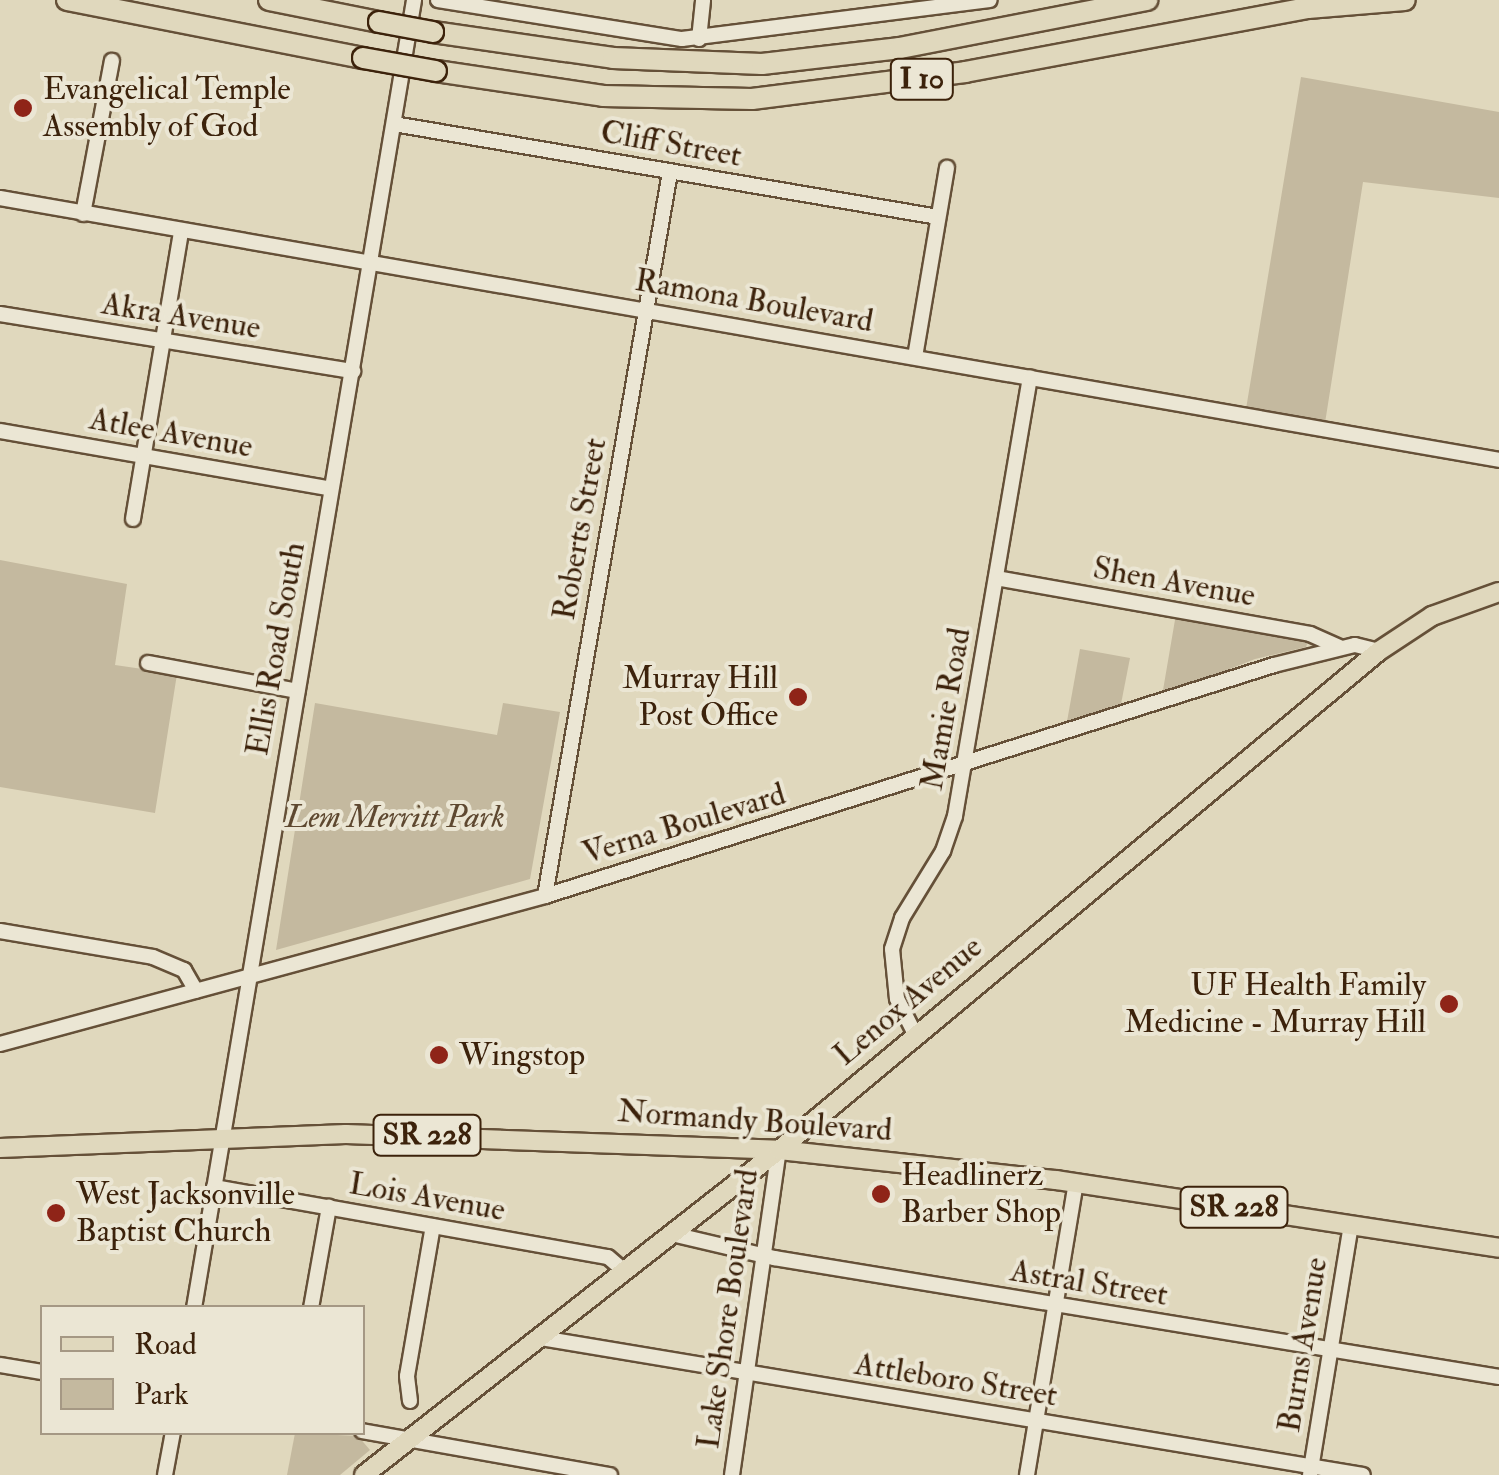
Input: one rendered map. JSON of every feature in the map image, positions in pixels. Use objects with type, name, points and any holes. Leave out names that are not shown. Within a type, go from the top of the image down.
[{"type":"highway","name":"I 10","points":[[67,0],[362,58],[602,96],[752,99],[964,72],[1308,8],[1405,0]]},
{"type":"highway","name":"I 10","points":[[269,0],[434,32],[613,58],[762,64],[900,48],[1147,0]]},
{"type":"main road","name":"Lenox Avenue","points":[[364,1475],[779,1150],[1379,651],[1432,616],[1499,592]]},
{"type":"main road","name":"Normandy Boulevard","points":[[0,1148],[221,1137],[413,1135],[779,1150],[1076,1182],[1499,1248]]},
{"type":"street","name":"Ellis Road South","points":[[194,1305],[246,978],[414,0]]},
{"type":"street","points":[[438,0],[668,38],[699,39],[990,0]]},
{"type":"street","points":[[699,39],[703,0]]},
{"type":"street","points":[[82,214],[112,60]]},
{"type":"street","name":"Cliff Street","points":[[394,124],[938,217]]},
{"type":"street","points":[[915,356],[948,168]]},
{"type":"street","name":"Roberts Street","points":[[545,896],[670,172]]},
{"type":"street","name":"Ramona Boulevard","points":[[0,198],[1499,460]]},
{"type":"street","points":[[133,519],[182,231]]},
{"type":"street","name":"Akra Avenue","points":[[0,314],[353,372]]},
{"type":"street","name":"Mamie Road","points":[[916,1034],[896,999],[892,949],[902,918],[943,851],[956,816],[1030,377]]},
{"type":"street","name":"Atlee Avenue","points":[[0,431],[332,489]]},
{"type":"street","name":"Shen Avenue","points":[[996,578],[1310,634],[1340,647]]},
{"type":"street","name":"Verna Boulevard","points":[[0,1044],[545,896],[1340,647],[1368,646],[1379,651]]},
{"type":"street","points":[[148,663],[297,691]]},
{"type":"street","points":[[0,932],[153,957],[184,970],[196,991]]},
{"type":"street","name":"Lake Shore Boulevard","points":[[732,1475],[779,1150]]},
{"type":"street","points":[[1027,1475],[1076,1182]]},
{"type":"street","name":"Lois Avenue","points":[[214,1187],[608,1257],[625,1272]]},
{"type":"street","points":[[312,1305],[329,1207]]},
{"type":"street","name":"Burns Avenue","points":[[1311,1471],[1351,1224]]},
{"type":"street","points":[[410,1401],[407,1376],[433,1226]]},
{"type":"street","name":"Astral Street","points":[[672,1234],[1055,1305],[1499,1377]]},
{"type":"street","name":"Attleboro Street","points":[[541,1338],[1311,1471],[1363,1475]]},
{"type":"street","points":[[0,1365],[40,1372]]},
{"type":"street","points":[[365,1432],[524,1468],[610,1475]]},
{"type":"street","points":[[165,1475],[172,1435]]},
{"type":"green space","points":[[1301,77],[1499,112],[1499,198],[1363,182],[1325,423],[1246,409]]},
{"type":"green space","points":[[0,560],[127,584],[115,665],[177,674],[155,813],[0,787]]},
{"type":"green space","points":[[1176,614],[1308,641],[1306,647],[1255,659],[1162,696]]},
{"type":"green space","points":[[1080,649],[1130,658],[1120,709],[1066,727]]},
{"type":"green space","name":"Lem Merritt Park","points":[[315,703],[497,735],[503,703],[560,712],[530,879],[276,950]]},
{"type":"green space","points":[[295,1435],[358,1436],[370,1450],[340,1475],[287,1475]]},
{"type":"place","name":"Evangelical Temple Assembly of God","points":[[23,108]]},
{"type":"place","name":"Murray Hill Post Office","points":[[798,697]]},
{"type":"place","name":"UF Health Family Medicine - Murray Hill","points":[[1449,1004]]},
{"type":"place","name":"Wingstop","points":[[439,1055]]},
{"type":"place","name":"Headlinerz Barber Shop","points":[[881,1194]]},
{"type":"place","name":"West Jacksonville Baptist Church","points":[[56,1213]]}]
